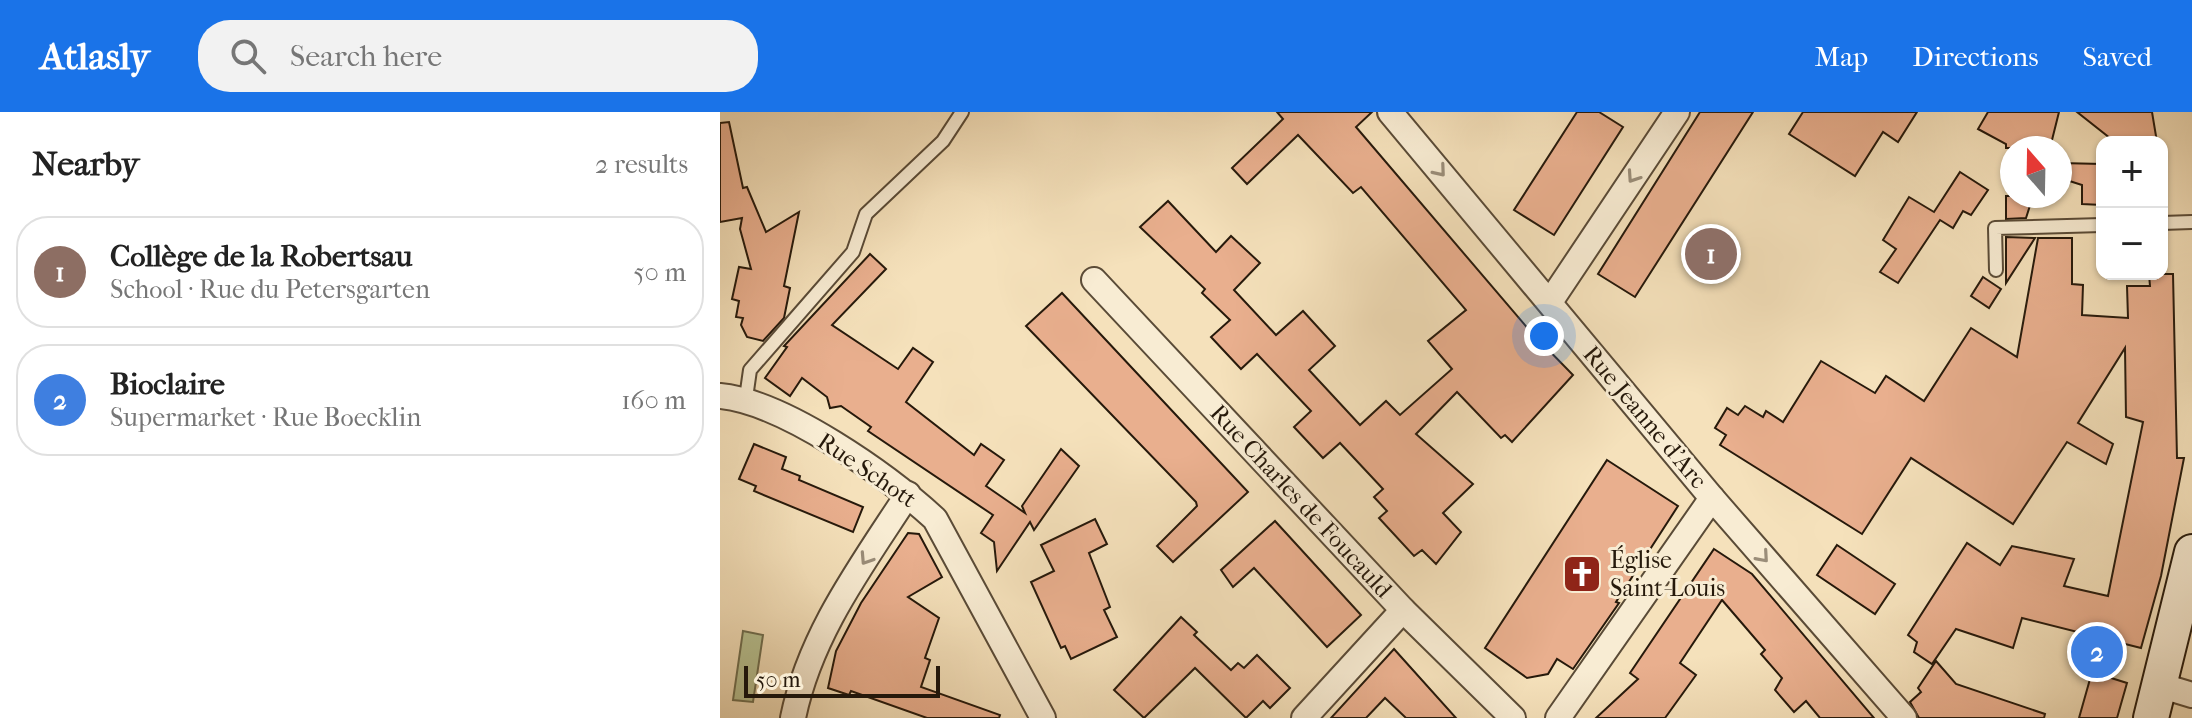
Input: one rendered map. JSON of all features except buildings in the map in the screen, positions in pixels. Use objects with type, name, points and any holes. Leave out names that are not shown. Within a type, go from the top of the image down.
[{"type":"main road","points":[[2151,718],[2192,552]]},
{"type":"street","name":"Rue Jeanne d'Arc","points":[[1390,112],[1712,498],[1904,718]]},
{"type":"street","points":[[1550,302],[1677,112]]},
{"type":"street","name":"Rue Charles de Foucauld","points":[[1094,280],[1403,610],[1513,718]]},
{"type":"street","name":"Rue Schott","points":[[720,396],[746,398],[843,450],[908,494],[935,519],[1043,718]]},
{"type":"street","points":[[793,718],[798,695],[831,612],[908,494]]},
{"type":"street","points":[[1558,718],[1712,498]]},
{"type":"street","points":[[1304,718],[1403,610]]},
{"type":"street","points":[[2159,685],[2192,695]]},
{"type":"lane","points":[[746,398],[750,370],[853,252],[866,214],[943,141],[962,112]]},
{"type":"lane","points":[[2168,223],[2192,222]]},
{"type":"lane","points":[[1996,270],[1995,228],[2096,225]]},
{"type":"green space","points":[[743,631],[763,635],[753,702],[733,700]]},
{"type":"place","name":"Collège de la Robertsau","points":[[1711,254]]},
{"type":"place","name":"Église Saint-Louis","points":[[1582,574]]},
{"type":"place","name":"Bioclaire","points":[[2097,652]]}]
